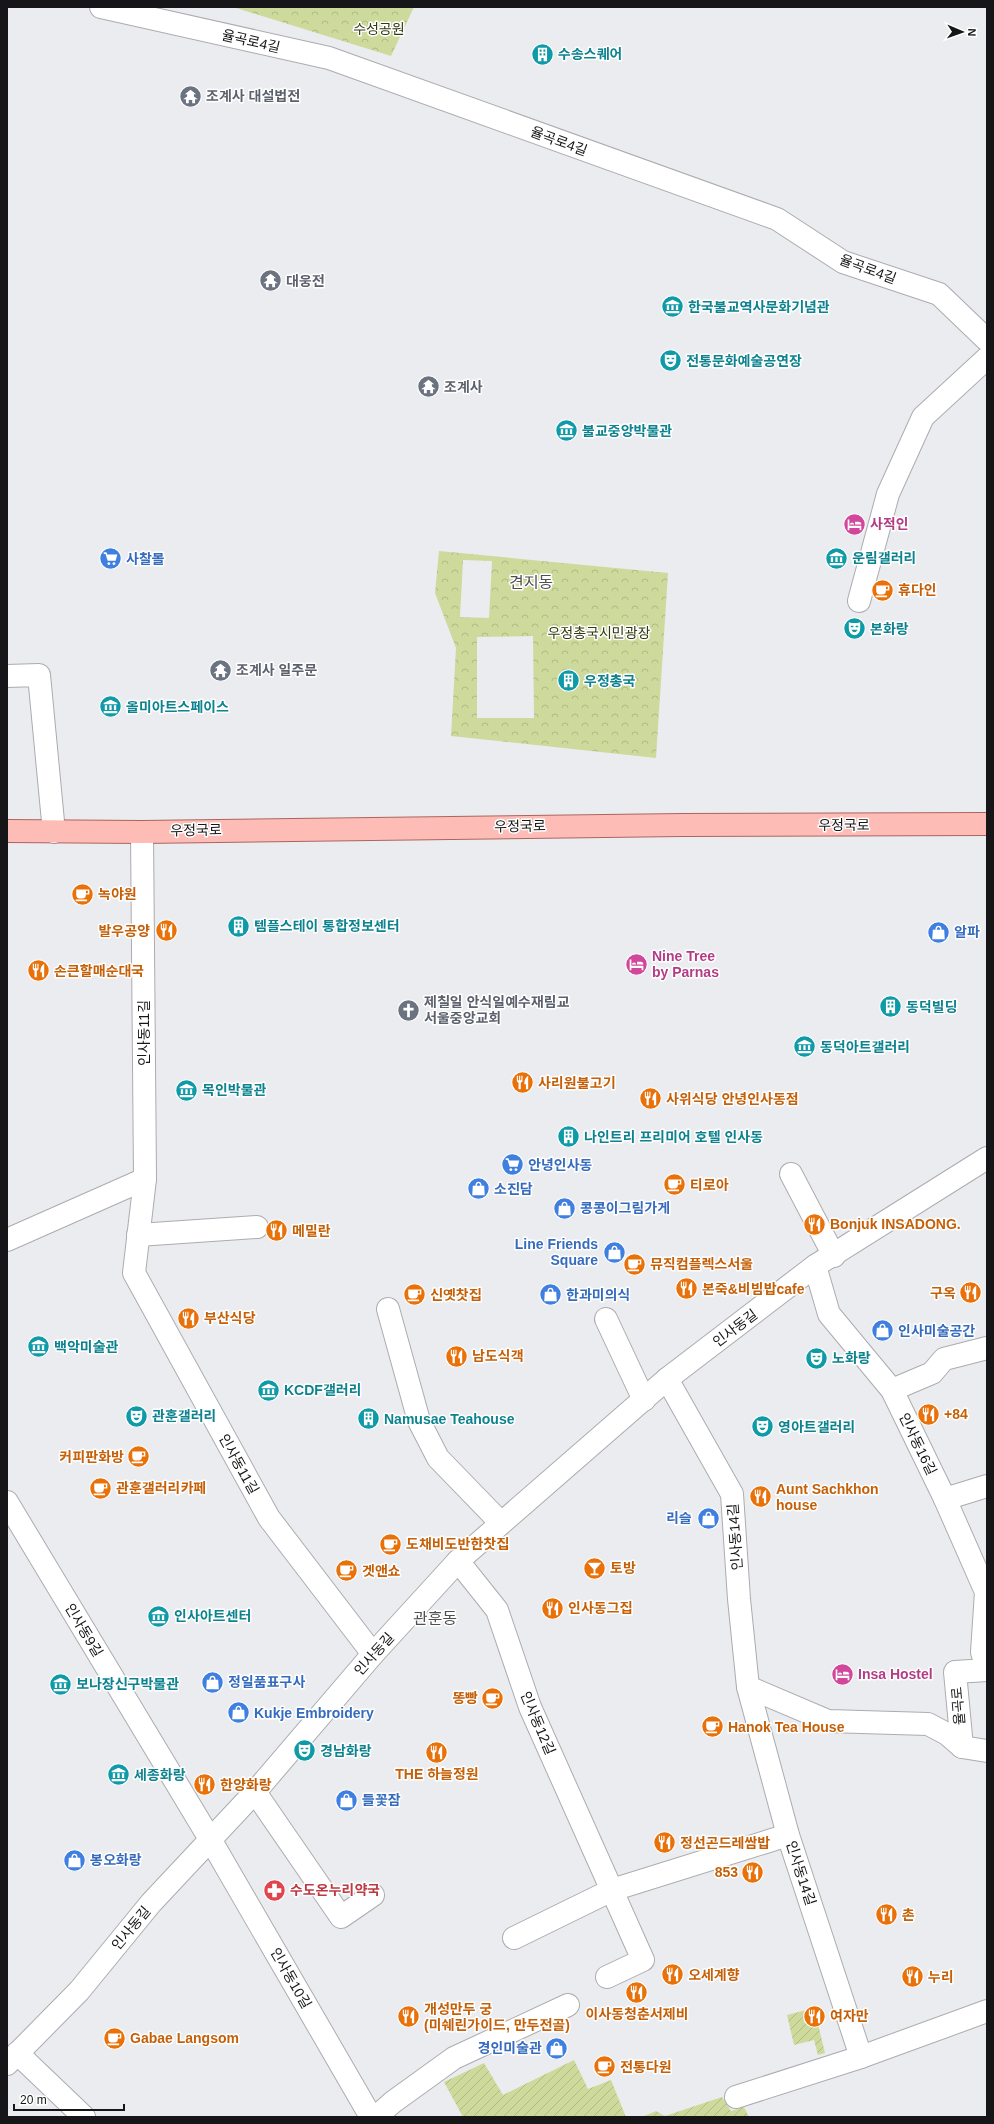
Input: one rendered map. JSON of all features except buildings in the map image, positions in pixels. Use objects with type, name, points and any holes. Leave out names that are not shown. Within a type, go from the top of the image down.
[{"type":"main road","name":"우정국로","points":[[7,831],[142,832],[682,825],[987,824]]},
{"type":"street","name":"율곡로4길","points":[[100,7],[329,58],[777,219],[843,262],[939,294],[987,340]]},
{"type":"street","points":[[859,601],[888,494],[923,417],[987,358]]},
{"type":"street","points":[[7,676],[39,675],[54,832]]},
{"type":"street","name":"인사동11길","points":[[142,832],[145,1179],[134,1273],[269,1518],[373,1654]]},
{"type":"street","name":"인사동길","points":[[12,2059],[78,1991],[151,1903],[255,1792],[373,1654],[458,1561],[667,1379],[824,1261],[987,1158]]},
{"type":"street","name":"인사동16길","points":[[791,1174],[824,1261],[829,1314],[892,1390],[945,1499],[986,1592],[984,1652]]},
{"type":"street","points":[[7,1240],[145,1179]]},
{"type":"street","points":[[138,1235],[257,1227]]},
{"type":"street","points":[[388,1309],[419,1421],[438,1458],[501,1524]]},
{"type":"street","points":[[606,1319],[644,1400]]},
{"type":"street","points":[[892,1390],[932,1373],[944,1359],[987,1348]]},
{"type":"street","name":"인사동14길","points":[[667,1379],[732,1494],[739,1599],[748,1687],[788,1835],[861,2057]]},
{"type":"street","points":[[945,1499],[987,1486]]},
{"type":"street","name":"인사동9길","points":[[7,1502],[210,1839]]},
{"type":"street","name":"인사동12길","points":[[458,1561],[496,1610],[530,1707],[643,1960],[607,1977]]},
{"type":"street","name":"율곡로","points":[[962,1747],[955,1672],[987,1670],[984,1652]]},
{"type":"street","points":[[748,1687],[828,1721],[928,1724],[947,1734],[962,1747],[987,1751]]},
{"type":"street","points":[[255,1792],[341,1917],[373,1895]]},
{"type":"street","points":[[514,1938],[612,1890],[788,1835]]},
{"type":"street","name":"인사동10길","points":[[210,1839],[371,2117]]},
{"type":"street","points":[[376,2117],[393,2102],[454,2058],[568,2005]]},
{"type":"street","points":[[736,2097],[861,2057],[987,2011]]},
{"type":"street","points":[[12,2059],[84,2117]]},
{"type":"green space","name":"수성공원","points":[[233,7],[414,7],[391,56]]},
{"type":"green space","name":"우정총국시민광장","points":[[439,551],[668,573],[656,758],[451,736],[456,648],[435,593]],"holes":[[[463,560],[492,561],[489,618],[460,617]],[[533,636],[534,718],[477,718],[477,637]]]},
{"type":"green space","points":[[814,2008],[825,2053],[818,2055],[814,2040],[794,2045],[787,2015]]},
{"type":"green space","points":[[574,2060],[588,2089],[611,2080],[626,2117],[463,2117],[444,2082],[484,2063],[503,2095]]},
{"type":"green space","points":[[722,2097],[731,2111],[744,2107],[749,2117],[642,2117],[656,2111],[665,2116]]},
{"type":"place","name":"수송스퀘어","points":[[543,54]]},
{"type":"place","name":"조계사 대설법전","points":[[191,96]]},
{"type":"place","name":"대웅전","points":[[270,281]]},
{"type":"place","name":"한국불교역사문화기념관","points":[[673,307]]},
{"type":"place","name":"전통문화예술공연장","points":[[670,361]]},
{"type":"place","name":"조계사","points":[[429,387]]},
{"type":"place","name":"불교중앙박물관","points":[[567,431]]},
{"type":"place","name":"사적인","points":[[854,524]]},
{"type":"place","name":"운림갤러리","points":[[837,558]]},
{"type":"place","name":"사찰몰","points":[[111,559]]},
{"type":"place","name":"휴다인","points":[[882,590]]},
{"type":"place","name":"본화랑","points":[[855,629]]},
{"type":"place","name":"조계사 일주문","points":[[220,670]]},
{"type":"place","name":"우정총국","points":[[569,681]]},
{"type":"place","name":"올미아트스페이스","points":[[111,707]]},
{"type":"place","name":"녹야원","points":[[83,894]]},
{"type":"place","name":"템플스테이 통합정보센터","points":[[239,926]]},
{"type":"place","name":"발우공양","points":[[166,931]]},
{"type":"place","name":"알파","points":[[939,932]]},
{"type":"place","name":"Nine Tree by Parnas","points":[[637,964]]},
{"type":"place","name":"손큰할매순대국","points":[[38,971]]},
{"type":"place","name":"동덕빌딩","points":[[890,1007]]},
{"type":"place","name":"제칠일 안식일예수재림교 서울중앙교회","points":[[408,1010]]},
{"type":"place","name":"동덕아트갤러리","points":[[805,1047]]},
{"type":"place","name":"사리원불고기","points":[[522,1083]]},
{"type":"place","name":"목인박물관","points":[[186,1090]]},
{"type":"place","name":"사위식당 안녕인사동점","points":[[650,1099]]},
{"type":"place","name":"나인트리 프리미어 호텔 인사동","points":[[568,1137]]},
{"type":"place","name":"안녕인사동","points":[[513,1165]]},
{"type":"place","name":"티로아","points":[[674,1185]]},
{"type":"place","name":"소진담","points":[[479,1189]]},
{"type":"place","name":"콩콩이그림가게","points":[[564,1208]]},
{"type":"place","name":"Bonjuk INSADONG.","points":[[814,1224]]},
{"type":"place","name":"메밀란","points":[[277,1231]]},
{"type":"place","name":"Line Friends Square","points":[[614,1252]]},
{"type":"place","name":"뮤직컴플렉스서울","points":[[635,1264]]},
{"type":"place","name":"본죽&비빔밥cafe","points":[[687,1289]]},
{"type":"place","name":"구옥","points":[[971,1293]]},
{"type":"place","name":"신옛찻집","points":[[414,1295]]},
{"type":"place","name":"한과미의식","points":[[551,1295]]},
{"type":"place","name":"부산식당","points":[[189,1318]]},
{"type":"place","name":"인사미술공간","points":[[883,1331]]},
{"type":"place","name":"백악미술관","points":[[39,1347]]},
{"type":"place","name":"남도식객","points":[[457,1356]]},
{"type":"place","name":"노화랑","points":[[817,1358]]},
{"type":"place","name":"KCDF갤러리","points":[[268,1390]]},
{"type":"place","name":"+84","points":[[928,1414]]},
{"type":"place","name":"관훈갤러리","points":[[137,1416]]},
{"type":"place","name":"Namusae Teahouse","points":[[369,1419]]},
{"type":"place","name":"영아트갤러리","points":[[762,1427]]},
{"type":"place","name":"커피판화방","points":[[139,1457]]},
{"type":"place","name":"관훈갤러리카페","points":[[100,1488]]},
{"type":"place","name":"Aunt Sachkhon house","points":[[760,1497]]},
{"type":"place","name":"리슬","points":[[708,1518]]},
{"type":"place","name":"도채비도반한찻집","points":[[390,1544]]},
{"type":"place","name":"토방","points":[[595,1568]]},
{"type":"place","name":"겟앤쇼","points":[[346,1571]]},
{"type":"place","name":"인사동그집","points":[[553,1608]]},
{"type":"place","name":"인사아트센터","points":[[159,1616]]},
{"type":"place","name":"Insa Hostel","points":[[842,1674]]},
{"type":"place","name":"정일품표구사","points":[[212,1682]]},
{"type":"place","name":"보나장신구박물관","points":[[60,1684]]},
{"type":"place","name":"똥빵","points":[[493,1698]]},
{"type":"place","name":"Kukje Embroidery","points":[[239,1713]]},
{"type":"place","name":"Hanok Tea House","points":[[713,1727]]},
{"type":"place","name":"경남화랑","points":[[304,1751]]},
{"type":"place","name":"THE 하늘정원","points":[[437,1752]]},
{"type":"place","name":"세종화랑","points":[[119,1775]]},
{"type":"place","name":"한양화랑","points":[[204,1785]]},
{"type":"place","name":"들꽃잠","points":[[347,1800]]},
{"type":"place","name":"정선곤드레쌈밥","points":[[664,1843]]},
{"type":"place","name":"봉오화랑","points":[[74,1860]]},
{"type":"place","name":"853","points":[[753,1872]]},
{"type":"place","name":"수도온누리약국","points":[[274,1890]]},
{"type":"place","name":"촌","points":[[886,1915]]},
{"type":"place","name":"오세계향","points":[[673,1975]]},
{"type":"place","name":"누리","points":[[912,1977]]},
{"type":"place","name":"이사동청춘서제비","points":[[637,1992]]},
{"type":"place","name":"여자만","points":[[814,2016]]},
{"type":"place","name":"개성만두 궁 (미쉐린가이드, 만두전골)","points":[[409,2017]]},
{"type":"place","name":"Gabae Langsom","points":[[115,2038]]},
{"type":"place","name":"경인미술관","points":[[557,2048]]},
{"type":"place","name":"전통다원","points":[[605,2067]]},
{"type":"district","name":"견지동","points":[[531,582]]},
{"type":"district","name":"관훈동","points":[[435,1618]]}]
